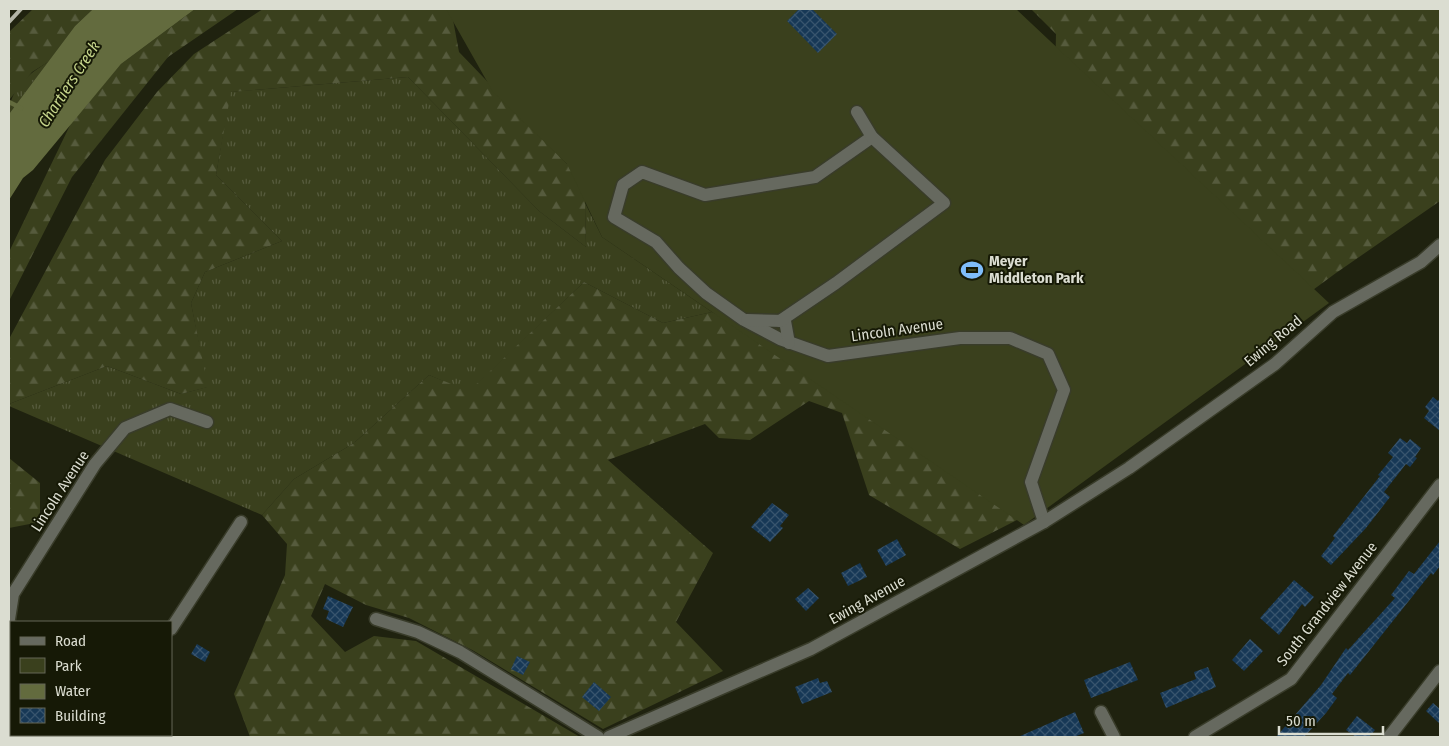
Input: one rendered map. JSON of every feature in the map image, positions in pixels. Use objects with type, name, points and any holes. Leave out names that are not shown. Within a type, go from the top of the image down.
[{"type":"street","points":[[780,321],[836,283],[944,202],[872,138],[857,112]]},
{"type":"street","name":"Lincoln Avenue","points":[[872,138],[815,177],[705,195],[642,172],[623,185],[614,218],[656,242],[706,294],[744,320],[789,343],[828,356],[960,338],[1010,338],[1048,354],[1064,390],[1031,482],[1044,522]]},
{"type":"street","name":"Ewing Road","points":[[1129,468],[1275,364],[1332,312],[1421,262],[1440,245]]},
{"type":"street","points":[[744,320],[785,321],[789,343]]},
{"type":"street","name":"Lincoln Avenue","points":[[9,619],[13,594],[95,464],[125,428],[170,409],[207,422]]},
{"type":"street","name":"Ewing Avenue","points":[[609,737],[811,649],[1044,522],[1129,468]]},
{"type":"street","name":"South Grandview Avenue","points":[[1195,737],[1291,679],[1440,485]]},
{"type":"street","points":[[172,627],[241,522]]},
{"type":"street","points":[[376,619],[418,632],[460,652],[598,737]]},
{"type":"street","points":[[1389,737],[1440,672]]},
{"type":"street","points":[[1101,712],[1114,737]]},
{"type":"green space","points":[[33,9],[93,9],[75,26],[48,62],[32,72],[9,100],[9,32]]},
{"type":"green space","points":[[195,9],[238,9],[168,57],[72,177],[9,301],[9,252],[72,121],[121,64]]},
{"type":"green space","points":[[263,9],[451,9],[459,52],[567,164],[584,149],[586,247],[539,211],[408,77],[231,92],[216,175],[282,241],[205,272],[191,303],[208,387],[181,394],[107,366],[9,404],[9,339],[105,160],[157,92],[194,54]]},
{"type":"green space","name":"Meyer Middleton Park","points":[[446,9],[1016,9],[1329,303],[1024,525],[602,237],[567,164],[493,92]]},
{"type":"green space","points":[[1031,9],[1440,9],[1440,201],[1336,273],[1064,473],[1054,119],[1056,34]]},
{"type":"green space","points":[[48,62],[9,114],[12,97],[16,90],[27,77]]},
{"type":"green space","points":[[408,77],[539,211],[586,247],[585,203],[602,237],[712,312],[663,323],[584,282],[469,392],[429,375],[354,443],[294,479],[262,515],[9,406],[9,404],[107,366],[181,394],[207,387],[191,303],[205,272],[282,241],[216,175],[230,92]]},
{"type":"green space","points":[[584,282],[663,323],[712,312],[807,361],[1027,515],[960,549],[869,495],[842,413],[809,401],[750,440],[719,438],[705,424],[608,460],[713,553],[676,622],[723,671],[603,729],[474,651],[409,618],[366,605],[325,584],[311,616],[345,652],[374,636],[416,641],[580,737],[250,737],[234,694],[285,575],[287,544],[262,515],[294,479],[354,443],[429,375],[469,391]]},
{"type":"green space","points":[[9,458],[40,483],[40,522],[9,528]]},
{"type":"water","name":"Chartiers Creek","points":[[93,9],[195,9],[121,64],[33,170],[23,178],[9,200],[9,114],[75,26]]},
{"type":"building","points":[[799,9],[812,9],[837,34],[818,53],[787,21]]},
{"type":"building","points":[[1433,397],[1438,401],[1440,398],[1440,431],[1424,418],[1429,411],[1425,407]]},
{"type":"building","points":[[1400,438],[1407,443],[1410,439],[1421,448],[1415,457],[1417,458],[1410,467],[1406,464],[1384,492],[1390,497],[1366,528],[1331,565],[1321,556],[1335,538],[1333,536],[1393,457],[1388,453]]},
{"type":"building","points":[[772,503],[789,515],[780,526],[783,528],[770,542],[751,527]]},
{"type":"building","points":[[897,539],[906,555],[886,566],[877,550]]},
{"type":"building","points":[[1440,541],[1440,566],[1433,575],[1431,573],[1350,675],[1348,673],[1332,694],[1337,698],[1326,713],[1304,737],[1276,737],[1321,685],[1346,648],[1348,650],[1395,598],[1391,595],[1409,571],[1414,574]]},
{"type":"building","points":[[860,563],[867,577],[848,586],[841,573]]},
{"type":"building","points":[[1294,580],[1314,597],[1305,607],[1302,604],[1279,635],[1260,618]]},
{"type":"building","points":[[808,588],[819,598],[806,611],[795,599]]},
{"type":"building","points":[[328,596],[353,607],[343,627],[326,619],[329,611],[323,609]]},
{"type":"building","points":[[1250,639],[1263,651],[1244,671],[1232,660]]},
{"type":"building","points":[[197,644],[210,652],[205,662],[191,654]]},
{"type":"building","points":[[517,656],[530,662],[523,675],[511,669]]},
{"type":"building","points":[[1130,662],[1138,680],[1091,698],[1084,680]]},
{"type":"building","points":[[1208,667],[1216,687],[1166,708],[1160,693],[1196,679],[1194,672]]},
{"type":"building","points":[[818,678],[820,683],[827,681],[832,692],[802,704],[795,687]]},
{"type":"building","points":[[594,682],[611,697],[599,711],[582,697]]},
{"type":"building","points":[[1433,703],[1440,709],[1440,724],[1426,711]]},
{"type":"building","points":[[1075,712],[1084,733],[1074,737],[1018,737]]},
{"type":"building","points":[[1357,716],[1375,730],[1369,737],[1356,737],[1346,730]]},
{"type":"waterway","points":[[9,102],[21,108]]},
{"type":"railway","points":[[9,22],[21,9]]},
{"type":"place","name":"Meyer Middleton Park","points":[[972,270]]}]
